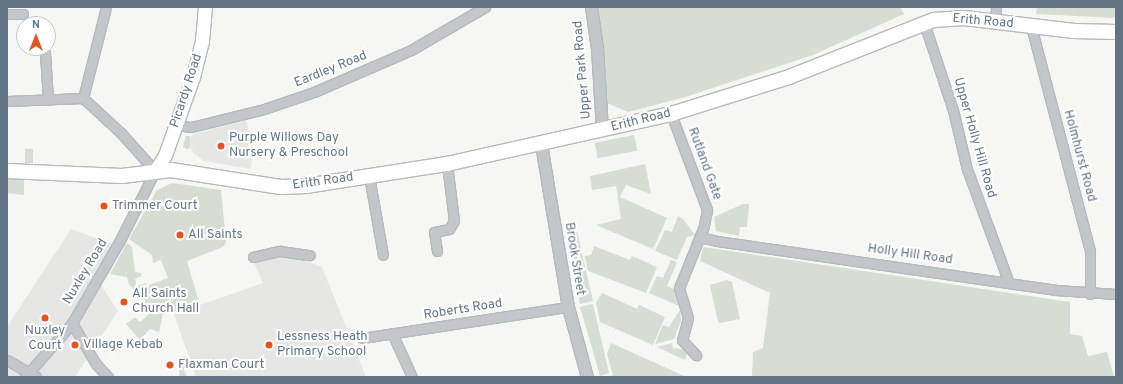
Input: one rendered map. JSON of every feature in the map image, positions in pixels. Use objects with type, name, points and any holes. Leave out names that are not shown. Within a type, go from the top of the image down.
[{"type":"main road","name":"Picardy Road","points":[[156,171],[165,155],[199,58],[205,7]]},
{"type":"main road","name":"Erith Road","points":[[7,171],[122,176],[156,171],[184,172],[295,187],[447,164],[671,114],[789,77],[924,23],[949,18],[1116,32]]},
{"type":"street","points":[[82,98],[106,7]]},
{"type":"street","name":"Eardley Road","points":[[176,125],[191,127],[261,110],[314,92],[411,50],[486,7]]},
{"type":"street","name":"Upper Park Road","points":[[591,7],[597,48],[602,130]]},
{"type":"street","points":[[995,22],[996,7]]},
{"type":"street","points":[[7,14],[23,14]]},
{"type":"street","name":"Upper Holly Hill Road","points":[[924,23],[953,110],[967,169],[1009,283]]},
{"type":"street","name":"Holmhurst Road","points":[[1031,26],[1090,251],[1090,294]]},
{"type":"street","points":[[45,56],[48,100]]},
{"type":"street","points":[[7,101],[82,98],[121,133],[156,171]]},
{"type":"street","name":"Rutland Gate","points":[[671,114],[705,204],[707,217],[679,288],[688,318],[682,340],[696,355]]},
{"type":"street","name":"Brook Street","points":[[541,144],[568,307],[587,377]]},
{"type":"street","points":[[437,252],[434,232],[448,229],[455,217],[447,164]]},
{"type":"street","name":"Nuxley Road","points":[[27,375],[72,323],[122,236],[156,171]]},
{"type":"street","points":[[370,176],[383,255]]},
{"type":"street","name":"Holly Hill Road","points":[[700,237],[718,242],[1009,283],[1090,294],[1116,294]]},
{"type":"street","points":[[253,257],[280,251],[310,255]]},
{"type":"street","name":"Roberts Road","points":[[362,338],[568,307]]},
{"type":"street","points":[[72,323],[96,364],[108,377]]},
{"type":"street","points":[[392,333],[412,377]]},
{"type":"street","points":[[9,361],[27,375],[37,377]]},
{"type":"shaded area","points":[[598,7],[900,7],[904,14],[813,55],[682,98],[628,112],[607,103],[604,49]]},
{"type":"shaded area","points":[[1037,7],[1116,7],[1116,18],[1036,14]]},
{"type":"shaded area","name":"Purple Willows Day Nursery & Preschool","points":[[246,120],[253,147],[251,169],[204,161],[193,153],[189,142],[193,134]]},
{"type":"shaded area","points":[[634,135],[637,151],[598,158],[595,143]]},
{"type":"shaded area","points":[[186,136],[190,136],[190,148],[187,149],[183,147]]},
{"type":"shaded area","points":[[25,149],[33,149],[33,163],[25,163]]},
{"type":"shaded area","points":[[645,164],[651,194],[626,185],[620,197],[667,218],[653,249],[596,225],[621,219],[616,186],[592,190],[590,176]]},
{"type":"shaded area","points":[[7,178],[24,179],[24,195],[7,193]]},
{"type":"shaded area","points":[[172,183],[221,190],[226,242],[223,247],[187,261],[199,302],[182,310],[163,313],[159,332],[150,329],[140,340],[126,324],[135,317],[140,322],[149,314],[147,306],[129,284],[127,277],[110,274],[127,243],[132,247],[135,272],[141,273],[141,276],[135,279],[137,286],[146,283],[147,286],[168,278],[161,260],[153,263],[152,255],[129,239],[157,190]]},
{"type":"shaded area","points":[[743,204],[749,204],[747,227],[740,227],[739,236],[716,231],[714,217]]},
{"type":"shaded area","points":[[678,216],[683,219],[695,235],[687,237],[677,260],[655,251],[665,230],[672,232]]},
{"type":"shaded area","points":[[71,229],[115,245],[95,276],[118,311],[75,377],[7,377],[7,327]]},
{"type":"shaded area","points":[[577,232],[593,301],[580,304],[568,233]]},
{"type":"shaded area","points":[[594,246],[630,260],[632,256],[657,267],[646,293],[588,271],[585,256],[591,255]]},
{"type":"shaded area","points":[[703,247],[1070,302],[1070,334],[1082,336],[1088,356],[1107,352],[1114,377],[752,377],[753,352],[763,348],[770,293],[700,261]]},
{"type":"shaded area","name":"Lessness Heath Primary School","points":[[282,253],[322,267],[366,377],[196,377],[174,314],[263,283],[253,261]]},
{"type":"shaded area","points":[[671,260],[677,262],[667,286],[674,289],[679,306],[649,293],[657,276],[663,278]]},
{"type":"shaded area","points":[[727,280],[732,282],[740,319],[720,323],[718,322],[710,285]]},
{"type":"shaded area","points":[[602,293],[637,309],[639,305],[665,317],[653,345],[600,322],[596,303]]},
{"type":"shaded area","points":[[593,304],[609,373],[600,376],[580,307]]},
{"type":"shaded area","points":[[680,310],[681,321],[674,339],[655,344],[663,325],[669,327]]},
{"type":"shaded area","points":[[611,343],[686,377],[606,377],[613,375],[607,354]]},
{"type":"shaded area","points":[[672,343],[673,348],[688,350],[685,360],[657,347]]},
{"type":"shaded area","points":[[184,355],[188,365],[184,369],[187,377],[179,377],[180,362],[184,361]]},
{"type":"place","name":"Purple Willows Day Nursery & Preschool","points":[[221,146]]},
{"type":"place","name":"Trimmer Court","points":[[104,206]]},
{"type":"place","name":"All Saints","points":[[180,235]]},
{"type":"place","name":"All Saints Church Hall","points":[[124,302]]},
{"type":"place","name":"Nuxley Court","points":[[45,318]]},
{"type":"place","name":"Village Kebab","points":[[75,345]]},
{"type":"place","name":"Lessness Heath Primary School","points":[[269,345]]},
{"type":"place","name":"Flaxman Court","points":[[170,365]]}]
